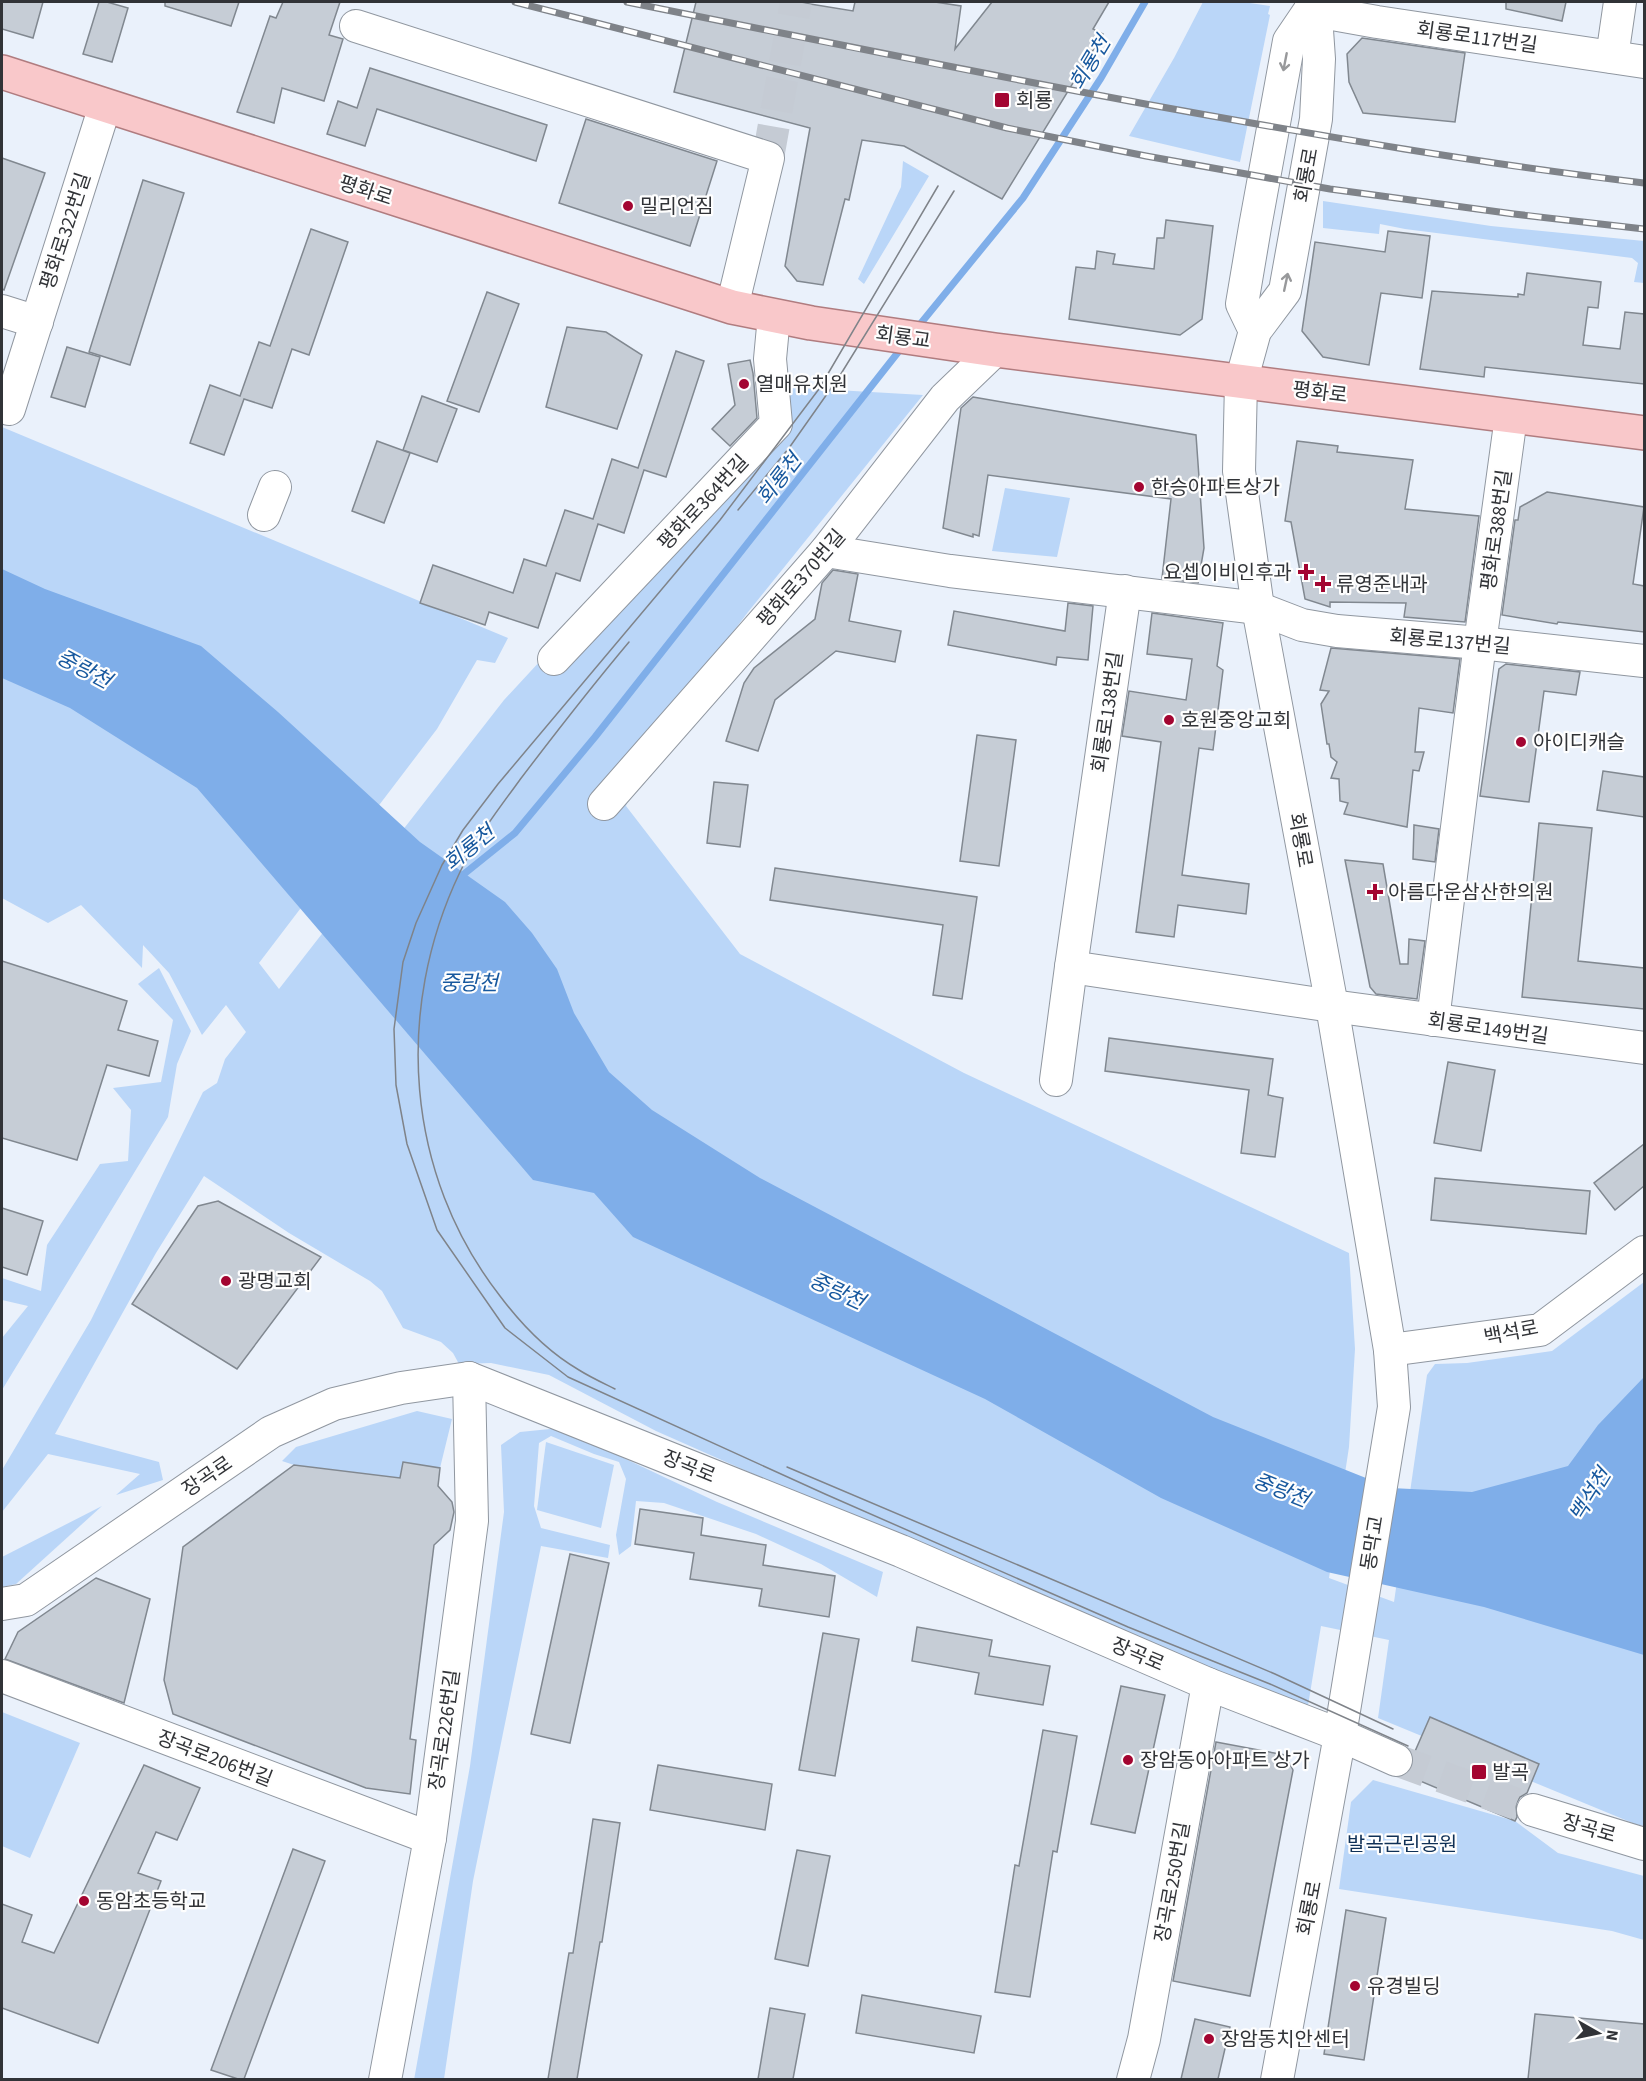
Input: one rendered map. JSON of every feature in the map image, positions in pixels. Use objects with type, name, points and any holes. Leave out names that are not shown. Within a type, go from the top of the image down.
[{"type":"main road","name":"평화로","points":[[2,72],[732,307],[811,324]]},
{"type":"main road","name":"회룡교","points":[[811,324],[995,350]]},
{"type":"main road","name":"평화로","points":[[995,350],[1644,433]]},
{"type":"street","points":[[1612,57],[1620,2]]},
{"type":"street","name":"회룡로117번길","points":[[1311,6],[1377,22],[1644,62]]},
{"type":"street","name":"회룡로","points":[[1311,6],[1317,30],[1318,49],[1316,119],[1285,291],[1255,331],[1241,381],[1239,471],[1258,608],[1332,1006],[1390,1350]]},
{"type":"street","name":"회룡로","points":[[1255,331],[1242,304],[1255,228],[1289,41],[1311,6]]},
{"type":"street","points":[[1316,119],[1325,95],[1338,39],[1351,28],[1377,22]]},
{"type":"street","points":[[356,27],[768,158],[732,307]]},
{"type":"street","name":"평화로322번길","points":[[9,409],[105,106]]},
{"type":"street","points":[[2,311],[37,322]]},
{"type":"street","name":"평화로364번길","points":[[554,659],[776,424],[770,359],[774,316]]},
{"type":"street","name":"평화로370번길","points":[[604,804],[826,551],[945,398],[995,350]]},
{"type":"street","name":"평화로388번길","points":[[1433,1020],[1511,417]]},
{"type":"street","points":[[826,551],[950,571],[1258,608]]},
{"type":"street","name":"회룡로138번길","points":[[1056,1080],[1125,591]]},
{"type":"street","name":"회룡로137번길","points":[[1258,608],[1302,625],[1337,631],[1644,661]]},
{"type":"street","points":[[1071,967],[1332,1006]]},
{"type":"street","name":"회룡로149번길","points":[[1332,1006],[1644,1048]]},
{"type":"street","name":"백석로","points":[[1390,1350],[1540,1330],[1644,1252]]},
{"type":"street","name":"동막교","points":[[1340,1736],[1394,1407],[1390,1350]]},
{"type":"street","name":"장곡로","points":[[2,1604],[26,1600],[271,1432],[334,1404],[401,1388],[469,1378],[901,1551],[1208,1684],[1396,1760]]},
{"type":"street","name":"장곡로226번길","points":[[385,2079],[430,1838],[472,1521],[469,1378]]},
{"type":"street","name":"장곡로206번길","points":[[2,1676],[430,1838]]},
{"type":"street","name":"장곡로250번길","points":[[1133,2079],[1144,2039],[1208,1684]]},
{"type":"street","name":"회룡로","points":[[1277,2079],[1340,1736]]},
{"type":"street","name":"장곡로","points":[[1533,1810],[1644,1844]]},
{"type":"green space","points":[[1203,2],[1243,2],[1270,6],[1240,162],[1129,136]]},
{"type":"green space","points":[[903,161],[929,176],[864,284],[858,279],[901,187]]},
{"type":"green space","points":[[1323,201],[1491,226],[1644,241],[1644,283],[1634,282],[1638,263],[1632,258],[1380,224],[1379,234],[1323,228]]},
{"type":"green space","points":[[784,387],[923,395],[748,612],[641,755],[626,806],[740,954],[964,1073],[1349,1253],[1355,1349],[1349,1447],[1329,1578],[1394,1602],[1427,1375],[1435,1364],[1467,1363],[1552,1351],[1644,1282],[1644,1826],[1378,1718],[1389,1640],[1321,1626],[1306,1718],[656,1431],[549,1375],[491,1363],[459,1364],[453,1353],[441,1342],[403,1328],[382,1291],[370,1281],[289,1233],[204,1176],[156,1253],[55,1434],[159,1462],[163,1480],[116,1495],[140,1474],[48,1454],[2,1512],[2,1470],[91,1320],[203,1092],[217,1083],[225,1059],[246,1032],[226,1005],[202,1035],[169,973],[143,945],[142,968],[81,905],[48,923],[2,898],[2,427],[508,638],[495,663],[477,660],[437,729],[259,963],[279,989],[504,700],[750,434]]},
{"type":"green space","points":[[1005,488],[1070,498],[1057,557],[992,551]]},
{"type":"green space","points":[[159,968],[191,1031],[177,1064],[168,1117],[2,1390],[2,1338],[28,1306],[2,1300],[2,1278],[41,1291],[47,1245],[100,1164],[128,1161],[131,1110],[113,1088],[161,1082],[173,1020],[138,984]]},
{"type":"green space","points":[[417,1411],[452,1419],[440,1468],[403,1462],[400,1478],[294,1465],[282,1461],[296,1447]]},
{"type":"green space","points":[[560,1428],[717,1502],[883,1572],[877,1597],[821,1564],[756,1534],[664,1503],[636,1501],[631,1546],[619,1555],[616,1535],[626,1479],[619,1462],[551,1436],[539,1443],[534,1506],[541,1528],[610,1545],[608,1558],[541,1546],[473,1881],[444,2079],[414,2080],[470,1766],[504,1512],[501,1445],[520,1432]]},
{"type":"green space","points":[[546,1442],[614,1465],[601,1528],[537,1510]]},
{"type":"green space","points":[[102,1506],[16,1584],[2,1587],[2,1557]]},
{"type":"green space","points":[[2,1712],[80,1743],[30,1858],[2,1846]]},
{"type":"green space","name":"발곡근린공원","points":[[1373,1780],[1515,1821],[1558,1853],[1644,1876],[1644,1940],[1612,1931],[1339,1889],[1351,1802]]},
{"type":"water","name":"중랑천","points":[[2,569],[45,589],[201,646],[278,712],[420,842],[505,902],[532,933],[557,969],[574,1013],[609,1072],[652,1110],[760,1178],[1213,1417],[1391,1488],[1472,1492],[1568,1466],[1598,1425],[1644,1377],[1644,1655],[1484,1607],[1327,1572],[1161,1498],[985,1399],[633,1237],[594,1193],[533,1180],[197,788],[70,708],[2,678]]},
{"type":"building","points":[[2,2],[43,2],[33,38],[2,29]]},
{"type":"building","points":[[99,2],[128,8],[112,62],[83,54]]},
{"type":"building","points":[[165,2],[239,2],[231,26],[165,6]]},
{"type":"building","points":[[283,2],[340,2],[329,35],[343,39],[324,101],[282,88],[274,123],[237,112],[270,16],[276,18]]},
{"type":"building","points":[[696,2],[798,2],[853,11],[855,2],[935,2],[961,6],[955,49],[992,2],[1109,2],[1093,29],[1103,34],[1002,199],[904,146],[862,140],[849,200],[845,199],[823,285],[797,281],[785,266],[810,128],[674,92]]},
{"type":"building","points":[[1506,2],[1566,2],[1562,21],[1506,9]]},
{"type":"building","points":[[1362,38],[1465,53],[1455,122],[1363,113],[1349,82],[1347,54]]},
{"type":"building","points":[[370,68],[547,125],[536,161],[377,109],[365,146],[327,134],[338,101],[357,108]]},
{"type":"building","points":[[586,119],[717,161],[690,246],[559,203]]},
{"type":"building","points":[[2,158],[45,173],[4,290],[2,289]]},
{"type":"building","points":[[143,180],[184,193],[130,365],[89,352]]},
{"type":"building","points":[[1166,220],[1213,226],[1202,319],[1180,335],[1069,319],[1076,267],[1095,269],[1097,251],[1115,254],[1113,264],[1154,269],[1157,238],[1164,238]]},
{"type":"building","points":[[311,229],[348,242],[309,355],[292,349],[272,408],[244,399],[224,455],[190,443],[210,385],[240,396],[259,342],[270,346]]},
{"type":"building","points":[[1388,231],[1430,236],[1422,298],[1381,293],[1369,365],[1323,357],[1302,331],[1315,242],[1385,252]]},
{"type":"building","points":[[1527,273],[1601,282],[1598,308],[1588,307],[1583,345],[1620,349],[1625,312],[1644,314],[1644,384],[1485,367],[1484,377],[1420,369],[1432,291],[1518,297],[1518,294],[1524,295]]},
{"type":"building","points":[[487,292],[519,304],[479,412],[447,401]]},
{"type":"building","points":[[567,327],[606,332],[642,355],[617,429],[546,407]]},
{"type":"building","points":[[67,347],[100,357],[85,407],[51,397]]},
{"type":"building","points":[[676,351],[704,361],[666,477],[644,470],[624,533],[598,524],[580,581],[556,573],[538,628],[489,612],[485,625],[420,603],[433,565],[513,593],[524,559],[546,566],[565,510],[593,519],[612,459],[638,468]]},
{"type":"building","name":"열매유치원","points":[[750,360],[757,418],[730,446],[712,429],[735,405],[728,364]]},
{"type":"building","points":[[422,396],[457,409],[437,462],[403,450]]},
{"type":"building","name":"한승아파트상가","points":[[973,397],[1196,435],[1204,548],[1198,583],[1162,578],[1171,499],[988,475],[979,536],[973,534],[973,537],[943,528],[961,408]]},
{"type":"building","points":[[377,441],[410,453],[384,523],[352,511]]},
{"type":"building","points":[[1297,441],[1338,446],[1337,452],[1413,460],[1405,509],[1479,516],[1465,622],[1404,617],[1406,603],[1330,602],[1330,607],[1305,599],[1291,522],[1285,521]]},
{"type":"building","points":[[1547,492],[1644,507],[1633,584],[1644,586],[1644,632],[1558,622],[1557,624],[1502,615],[1515,520],[1518,520],[1520,507]]},
{"type":"building","points":[[833,570],[858,574],[849,621],[901,631],[895,662],[836,651],[775,700],[758,751],[726,741],[744,683],[754,668],[815,619],[822,583]]},
{"type":"building","points":[[1068,603],[1093,606],[1088,660],[1057,657],[1056,665],[948,645],[954,611],[1065,631]]},
{"type":"building","points":[[1152,613],[1223,623],[1217,666],[1223,670],[1213,750],[1199,748],[1182,875],[1249,884],[1246,914],[1178,905],[1174,937],[1136,932],[1161,742],[1122,736],[1129,691],[1186,700],[1192,659],[1147,654]]},
{"type":"building","points":[[1331,648],[1460,659],[1453,713],[1419,708],[1415,752],[1424,752],[1419,771],[1413,770],[1407,827],[1344,814],[1348,803],[1340,801],[1339,779],[1331,778],[1337,762],[1331,757],[1329,744],[1327,744],[1321,704],[1329,691],[1320,690]]},
{"type":"building","points":[[1506,664],[1580,672],[1576,695],[1544,691],[1529,802],[1480,796],[1499,669]]},
{"type":"building","points":[[977,735],[1016,740],[999,866],[960,861]]},
{"type":"building","points":[[1603,771],[1644,777],[1644,817],[1597,810]]},
{"type":"building","points":[[714,782],[748,785],[740,847],[707,843]]},
{"type":"building","points":[[1539,823],[1592,828],[1578,961],[1644,968],[1644,1009],[1522,997]]},
{"type":"building","points":[[1414,825],[1439,829],[1435,862],[1413,859]]},
{"type":"building","points":[[1345,860],[1383,864],[1400,964],[1408,964],[1409,939],[1425,941],[1417,999],[1376,994],[1370,987]]},
{"type":"building","points":[[775,868],[977,897],[962,999],[933,995],[943,925],[770,900]]},
{"type":"building","points":[[2,961],[127,1001],[118,1030],[158,1041],[149,1076],[107,1065],[77,1160],[2,1138]]},
{"type":"building","points":[[1109,1038],[1273,1059],[1268,1095],[1283,1098],[1275,1157],[1241,1153],[1249,1090],[1105,1071]]},
{"type":"building","points":[[1448,1062],[1495,1070],[1481,1151],[1434,1143]]},
{"type":"building","points":[[1644,1144],[1644,1186],[1615,1210],[1594,1183]]},
{"type":"building","points":[[1435,1178],[1590,1191],[1586,1234],[1431,1220]]},
{"type":"building","name":"광명교회","points":[[218,1201],[321,1257],[237,1369],[132,1304],[198,1206]]},
{"type":"building","points":[[2,1208],[43,1221],[27,1275],[2,1267]]},
{"type":"building","points":[[403,1462],[440,1468],[438,1486],[452,1502],[454,1512],[450,1530],[434,1545],[410,1739],[416,1740],[410,1794],[366,1788],[173,1714],[164,1680],[183,1547],[294,1465],[400,1478]]},
{"type":"building","points":[[640,1509],[703,1518],[701,1535],[766,1545],[763,1565],[835,1576],[829,1617],[759,1606],[762,1589],[690,1579],[694,1553],[635,1544]]},
{"type":"building","points":[[570,1554],[609,1563],[570,1743],[531,1734]]},
{"type":"building","points":[[96,1578],[150,1599],[124,1703],[5,1659],[18,1632]]},
{"type":"building","points":[[917,1627],[992,1640],[989,1656],[1050,1666],[1043,1705],[975,1694],[979,1673],[912,1661]]},
{"type":"building","points":[[823,1633],[859,1639],[835,1776],[799,1770]]},
{"type":"building","name":"장암동아아파트 상가","points":[[1121,1686],[1165,1695],[1135,1833],[1091,1824]]},
{"type":"building","points":[[1430,1717],[1539,1764],[1527,1793],[1520,1797],[1516,1804],[1515,1821],[1406,1775],[1413,1767],[1413,1756]]},
{"type":"building","points":[[1043,1730],[1077,1736],[1057,1852],[1053,1851],[1030,1997],[995,1992],[1015,1865],[1019,1866]]},
{"type":"building","points":[[1216,1742],[1285,1755],[1293,1770],[1250,1996],[1173,1981]]},
{"type":"building","points":[[144,1765],[200,1788],[177,1840],[156,1832],[138,1873],[161,1881],[98,2043],[2,2008],[2,1904],[32,1915],[22,1942],[54,1953]]},
{"type":"building","points":[[658,1765],[772,1784],[765,1830],[650,1810]]},
{"type":"building","points":[[593,1819],[620,1823],[602,1942],[600,1942],[577,2079],[548,2079],[569,1953],[573,1953]]},
{"type":"building","points":[[293,1849],[325,1861],[244,2079],[238,2079],[211,2070]]},
{"type":"building","points":[[797,1850],[830,1856],[808,1966],[775,1959]]},
{"type":"building","name":"유경빌딩","points":[[1346,1910],[1386,1918],[1364,2060],[1324,2054]]},
{"type":"building","points":[[862,1995],[981,2016],[974,2053],[856,2033]]},
{"type":"building","points":[[770,2008],[805,2014],[793,2079],[758,2079]]},
{"type":"building","points":[[1535,2014],[1644,2024],[1644,2079],[1528,2079]]},
{"type":"building","points":[[1195,2019],[1230,2027],[1218,2079],[1181,2079]]},
{"type":"waterway","name":"회룡천","points":[[917,328],[1023,198],[1101,78],[1145,2]]},
{"type":"waterway","name":"회룡천","points":[[459,878],[515,833],[595,737],[903,346]]},
{"type":"tunnel","points":[[768,158],[796,2]]},
{"type":"tunnel","points":[[1396,1760],[1533,1810]]},
{"type":"tram line","points":[[938,186],[819,389],[720,520],[498,784],[463,830],[442,865],[416,923],[403,962],[394,1029],[396,1085],[407,1144],[437,1230],[505,1328],[568,1377],[825,1494],[1128,1627],[1270,1684],[1408,1746]]},
{"type":"tram line","points":[[738,510],[789,448],[839,377],[954,191]]},
{"type":"tram line","points":[[615,1389],[568,1363],[536,1337],[500,1296],[468,1248],[444,1198],[428,1145],[420,1090],[419,1035],[425,979],[439,925],[466,859],[522,777],[629,642]]},
{"type":"tram line","points":[[787,1467],[1275,1674],[1393,1729]]},
{"type":"railway","points":[[515,2],[1007,128],[1146,156],[1330,189],[1644,229]]},
{"type":"railway","points":[[627,2],[961,69],[1222,118],[1463,158],[1644,183]]},
{"type":"place","name":"회룡","points":[[1002,100]]},
{"type":"place","name":"밀리언짐","points":[[628,206]]},
{"type":"place","name":"열매유치원","points":[[744,384]]},
{"type":"place","name":"한승아파트상가","points":[[1139,487]]},
{"type":"place","name":"요셉이비인후과","points":[[1306,572]]},
{"type":"place","name":"류영준내과","points":[[1323,584]]},
{"type":"place","name":"호원중앙교회","points":[[1169,720]]},
{"type":"place","name":"아이디캐슬","points":[[1521,742]]},
{"type":"place","name":"아름다운삼산한의원","points":[[1375,892]]},
{"type":"place","name":"광명교회","points":[[226,1281]]},
{"type":"place","name":"장암동아아파트 상가","points":[[1128,1760]]},
{"type":"place","name":"발곡","points":[[1479,1772]]},
{"type":"place","name":"동암초등학교","points":[[84,1901]]},
{"type":"place","name":"유경빌딩","points":[[1355,1986]]},
{"type":"place","name":"장암동치안센터","points":[[1209,2039]]},
{"type":"water label","name":"백석천","points":[[1590,1495]]}]
